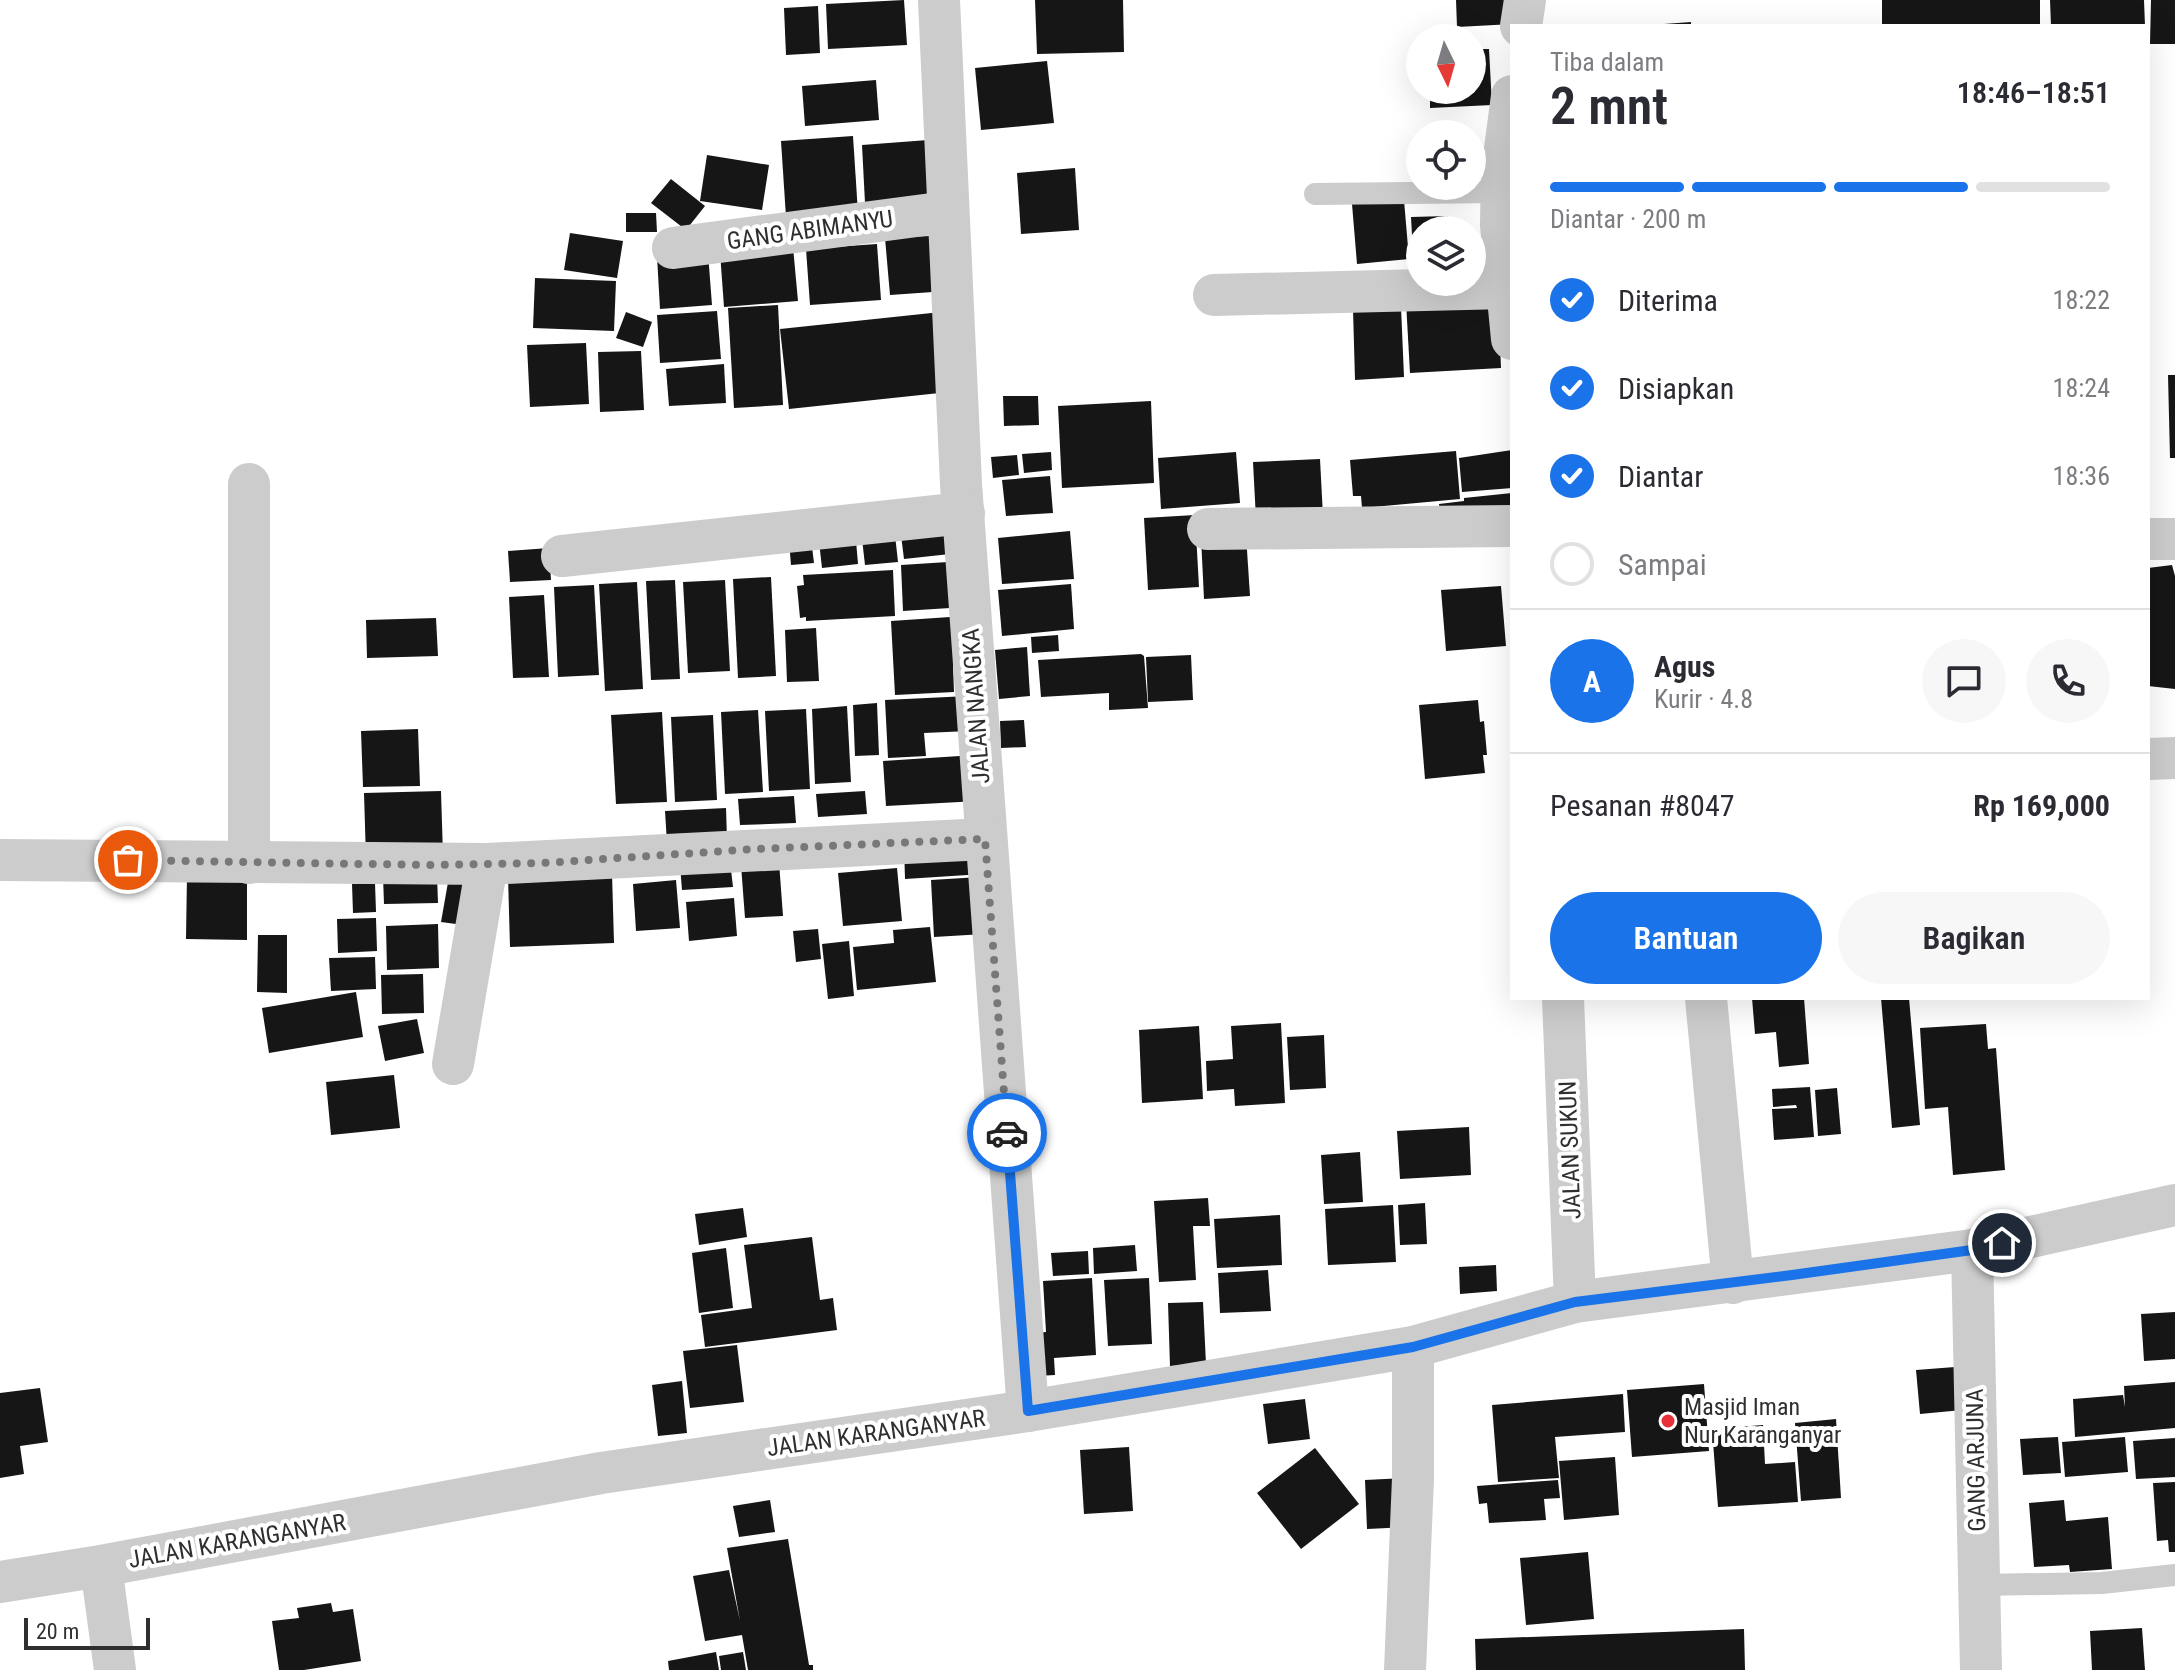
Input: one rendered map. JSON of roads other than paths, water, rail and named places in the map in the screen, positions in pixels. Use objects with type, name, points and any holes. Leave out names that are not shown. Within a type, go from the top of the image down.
[{"type":"street","name":"JALAN NANGKA","points":[[939,0],[964,513],[1028,1411]]},
{"type":"street","points":[[1521,24],[1525,0]]},
{"type":"street","points":[[1510,115],[1501,225],[1510,319]]},
{"type":"street","name":"GANG ABIMANYU","points":[[673,248],[947,212]]},
{"type":"street","points":[[1214,295],[1507,288]]},
{"type":"street","points":[[249,484],[249,863]]},
{"type":"street","points":[[562,556],[964,513]]},
{"type":"street","points":[[1208,529],[1510,526]]},
{"type":"street","points":[[2150,539],[2175,539]]},
{"type":"street","points":[[2150,759],[2175,758]]},
{"type":"street","points":[[0,860],[487,864],[985,839]]},
{"type":"street","points":[[453,1064],[487,864]]},
{"type":"street","name":"JALAN SUKUN","points":[[1563,1000],[1575,1302]]},
{"type":"street","points":[[1706,1000],[1733,1283]]},
{"type":"street","name":"JALAN KARANGANYAR","points":[[0,1582],[601,1473],[1028,1411],[1413,1347],[1575,1302],[1972,1250],[2175,1205]]},
{"type":"street","name":"GANG ARJUNA","points":[[1972,1250],[1981,1670]]},
{"type":"street","points":[[1405,1670],[1413,1478],[1413,1347]]},
{"type":"street","points":[[101,1566],[115,1670]]},
{"type":"lane","points":[[1315,194],[1502,192]]},
{"type":"lane","points":[[1979,1585],[2102,1583],[2175,1575]]},
{"type":"place","name":"Masjid Iman Nur Karanganyar","points":[[1668,1421]]}]
